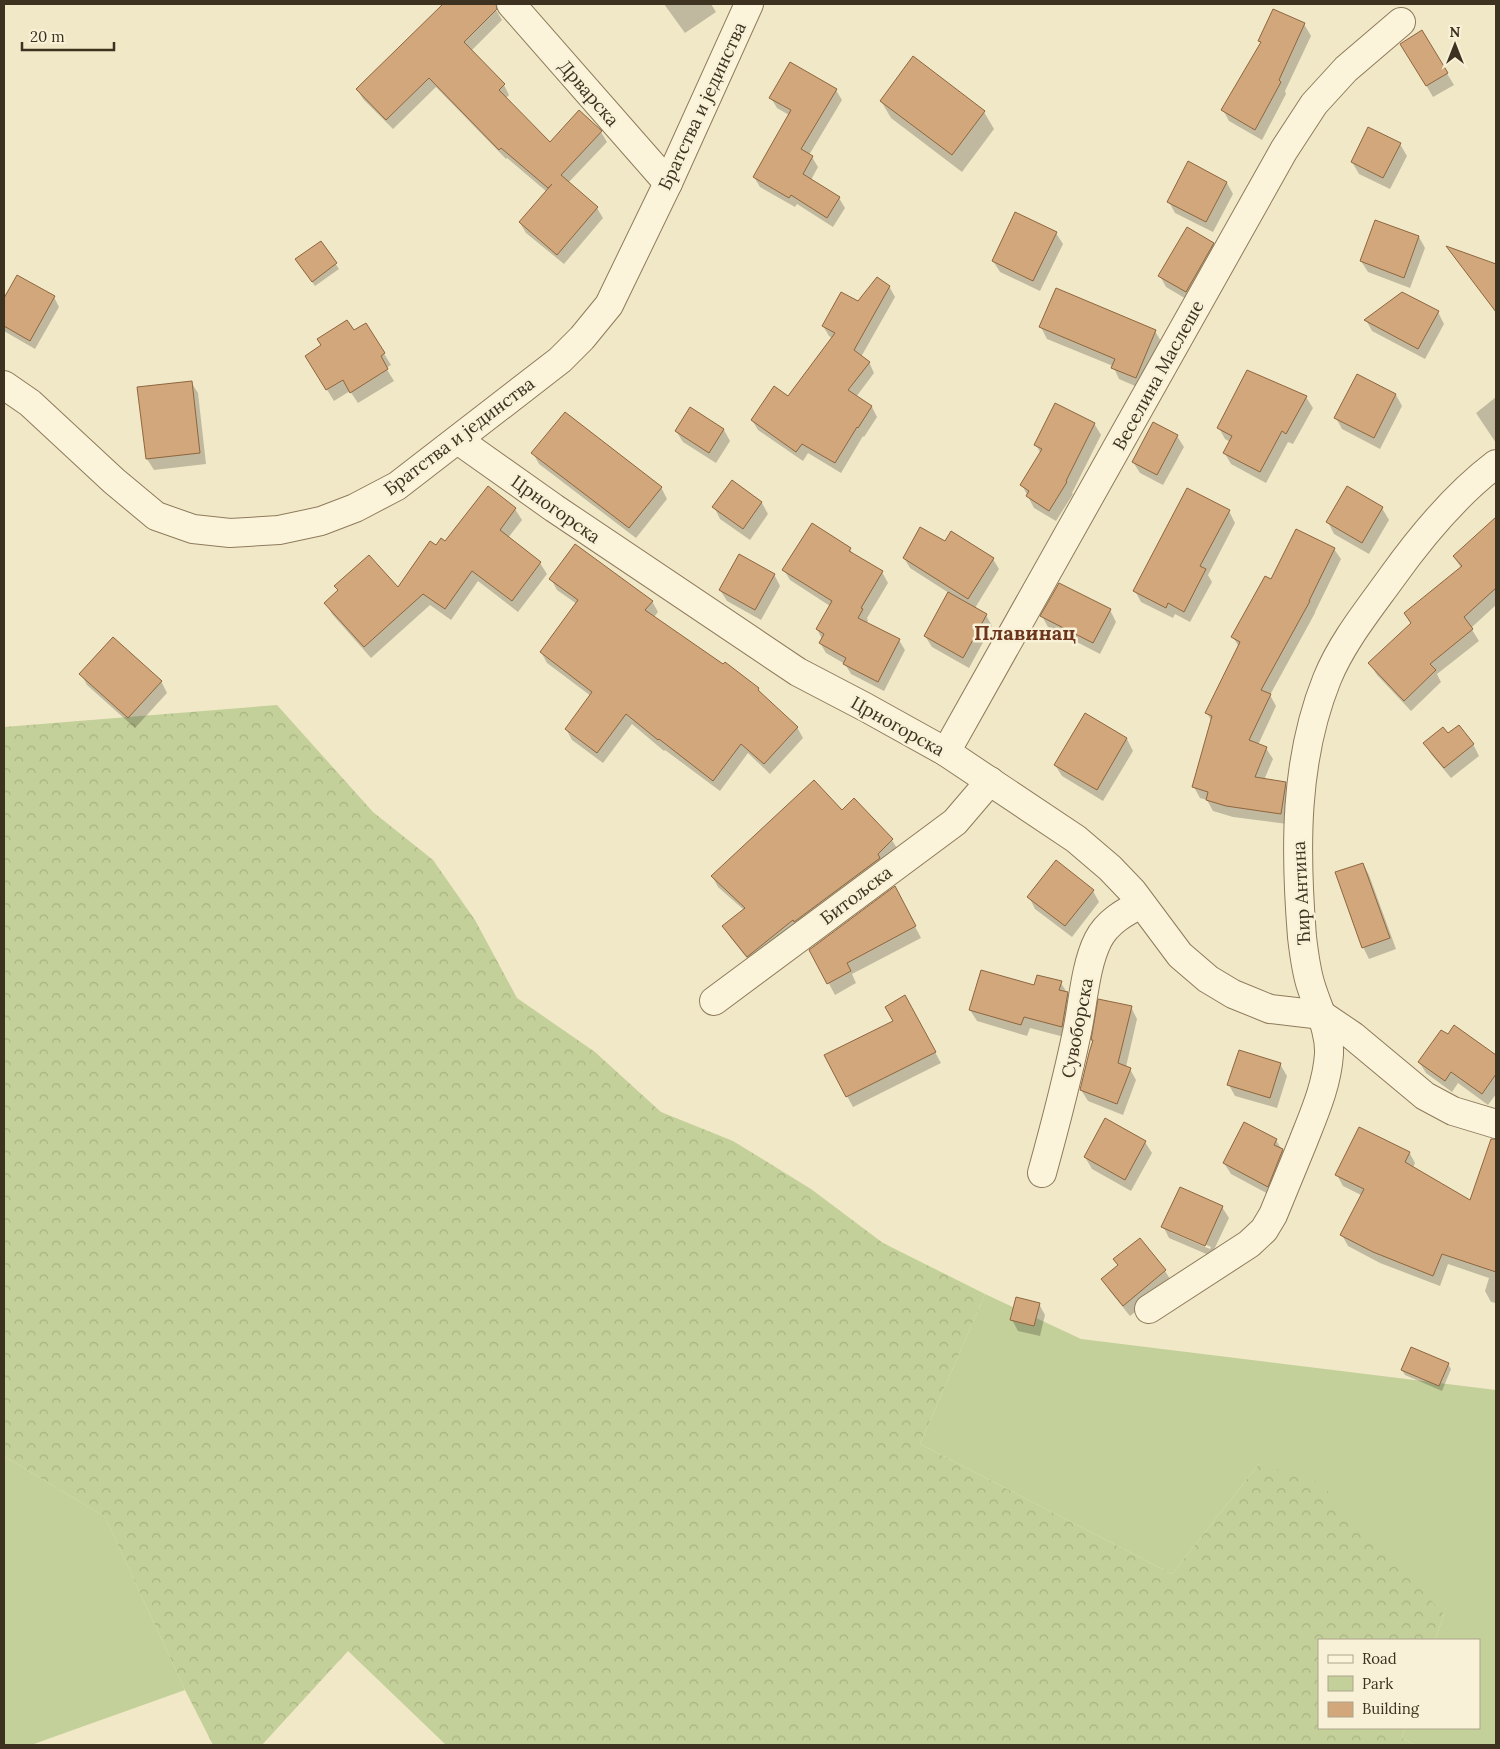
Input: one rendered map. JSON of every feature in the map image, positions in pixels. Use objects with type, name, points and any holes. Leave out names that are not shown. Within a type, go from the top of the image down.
[{"type":"street","name":"Дрварска","points":[[511,4],[668,183]]},
{"type":"street","name":"Братства и јединства","points":[[4,385],[30,403],[114,482],[156,516],[193,528],[230,533],[279,530],[322,521],[355,508],[397,486],[560,360],[582,338],[609,305],[668,183],[749,4]]},
{"type":"street","name":"Веселина Маслеше","points":[[946,752],[1284,150],[1314,104],[1346,69],[1401,22]]},
{"type":"street","name":"Црногорска","points":[[458,440],[554,508],[798,672],[946,752],[1076,839],[1110,868],[1142,904],[1180,954],[1208,979],[1233,994],[1270,1009],[1322,1014]]},
{"type":"street","name":"Ћир Антина","points":[[1148,1309],[1249,1244],[1264,1230],[1273,1215],[1318,1105],[1328,1067],[1328,1033],[1310,984],[1305,962],[1300,912],[1298,822],[1301,778],[1310,730],[1328,677],[1347,640],[1404,560],[1440,517],[1478,477],[1496,464]]},
{"type":"street","name":"Битољска","points":[[714,1001],[955,822],[990,781]]},
{"type":"street","name":"Сувоборска","points":[[1042,1173],[1064,1093],[1090,966],[1098,940],[1123,913],[1142,904]]},
{"type":"street","points":[[1322,1014],[1353,1036],[1424,1096],[1453,1111],[1496,1124]]},
{"type":"green space","points":[[277,705],[373,812],[433,860],[475,920],[517,998],[595,1052],[661,1112],[733,1141],[811,1189],[883,1243],[985,1294],[920,1444],[1172,1574],[1259,1464],[1319,1482],[1444,1614],[1435,1639],[1318,1639],[1318,1729],[1405,1729],[1402,1738],[1415,1745],[446,1745],[348,1651],[262,1745],[213,1745],[185,1690],[105,1517],[4,1456],[4,727]]},
{"type":"green space","points":[[985,1294],[1081,1339],[1496,1390],[1496,1745],[1415,1745],[1402,1738],[1405,1729],[1480,1729],[1480,1639],[1435,1639],[1444,1614],[1259,1464],[1172,1574],[920,1444]]},
{"type":"green space","points":[[4,1456],[105,1517],[185,1690],[31,1745],[4,1745]]},
{"type":"building","points":[[443,4],[496,4],[497,9],[464,42],[505,84],[499,90],[550,142],[579,110],[602,131],[561,175],[598,207],[557,255],[519,222],[552,184],[548,188],[501,148],[499,150],[429,78],[386,120],[356,89]]},
{"type":"building","points":[[1273,9],[1305,23],[1279,80],[1281,82],[1255,130],[1221,110],[1261,42],[1258,41]]},
{"type":"building","points":[[1422,30],[1448,73],[1426,86],[1400,44]]},
{"type":"building","points":[[913,56],[985,111],[952,155],[880,101]]},
{"type":"building","points":[[790,62],[837,89],[801,149],[813,156],[803,174],[840,197],[827,218],[791,195],[789,198],[753,177],[791,110],[769,98]]},
{"type":"building","points":[[1368,127],[1401,143],[1383,178],[1351,162]]},
{"type":"building","points":[[1188,161],[1227,182],[1206,222],[1167,202]]},
{"type":"building","points":[[1015,212],[1057,232],[1033,281],[992,261]]},
{"type":"building","points":[[1375,220],[1419,236],[1404,278],[1360,261]]},
{"type":"building","points":[[1187,227],[1214,243],[1186,292],[1158,276]]},
{"type":"building","points":[[321,241],[337,263],[312,282],[295,259]]},
{"type":"building","points":[[1446,246],[1496,264],[1496,312]]},
{"type":"building","points":[[17,275],[55,296],[30,341],[4,326],[4,298]]},
{"type":"building","points":[[877,277],[890,286],[854,350],[870,362],[848,390],[872,406],[835,463],[802,444],[796,452],[751,420],[774,386],[788,396],[835,333],[822,326],[841,292],[858,301]]},
{"type":"building","points":[[1056,288],[1156,330],[1136,378],[1111,368],[1115,359],[1039,327]]},
{"type":"building","points":[[1402,292],[1439,311],[1418,349],[1364,320]]},
{"type":"building","points":[[347,320],[354,330],[366,323],[385,353],[381,356],[388,369],[350,393],[343,380],[326,390],[305,356],[321,345],[317,339]]},
{"type":"building","points":[[1247,370],[1307,396],[1286,434],[1282,431],[1260,472],[1223,453],[1232,436],[1217,428]]},
{"type":"building","points":[[1357,374],[1396,394],[1374,438],[1334,418]]},
{"type":"building","points":[[192,381],[200,453],[146,459],[137,387]]},
{"type":"building","points":[[1055,403],[1095,423],[1067,482],[1049,511],[1026,496],[1029,491],[1020,485],[1042,449],[1034,445]]},
{"type":"building","points":[[690,407],[724,429],[709,453],[675,431]]},
{"type":"building","points":[[565,412],[662,487],[629,528],[531,453]]},
{"type":"building","points":[[1153,422],[1178,435],[1157,475],[1132,462]]},
{"type":"building","points":[[732,480],[762,502],[743,529],[712,507]]},
{"type":"building","points":[[488,486],[516,508],[500,530],[541,562],[512,601],[472,571],[445,609],[423,594],[364,647],[324,603],[338,590],[334,586],[369,555],[398,587],[430,541],[436,545],[441,538],[445,541]]},
{"type":"building","points":[[1347,486],[1383,507],[1362,543],[1326,522]]},
{"type":"building","points":[[1187,488],[1230,510],[1200,566],[1206,569],[1184,612],[1168,603],[1166,608],[1133,591]]},
{"type":"building","points":[[1496,517],[1496,588],[1464,617],[1473,629],[1430,664],[1436,670],[1404,701],[1368,663],[1411,623],[1404,613],[1462,566],[1453,556]]},
{"type":"building","points":[[812,523],[851,548],[849,551],[883,571],[861,608],[863,609],[858,618],[900,639],[878,682],[843,664],[846,658],[819,643],[824,634],[816,629],[832,601],[782,570]]},
{"type":"building","points":[[920,527],[945,541],[951,531],[994,558],[968,599],[903,558]]},
{"type":"building","points":[[1296,529],[1335,548],[1310,601],[1261,690],[1271,694],[1249,740],[1267,747],[1255,777],[1286,782],[1281,814],[1226,806],[1206,800],[1208,792],[1192,787],[1212,716],[1205,713],[1240,642],[1231,637],[1265,576],[1271,579]]},
{"type":"building","points":[[575,544],[653,601],[645,610],[723,664],[725,662],[759,688],[758,690],[798,727],[764,764],[741,744],[713,781],[626,714],[597,753],[565,729],[592,692],[540,652],[578,600],[549,579]]},
{"type":"building","points":[[739,554],[775,574],[755,610],[719,590]]},
{"type":"building","points":[[1059,583],[1111,609],[1093,643],[1040,616]]},
{"type":"building","points":[[948,592],[987,614],[963,658],[924,636]]},
{"type":"building","points":[[113,637],[162,681],[128,718],[79,674]]},
{"type":"building","points":[[1085,713],[1127,738],[1097,790],[1054,765]]},
{"type":"building","points":[[1459,725],[1474,744],[1444,768],[1423,743],[1443,727],[1448,733]]},
{"type":"building","points":[[814,780],[842,810],[854,798],[893,839],[878,854],[880,858],[794,922],[793,920],[747,957],[722,926],[745,908],[711,876]]},
{"type":"building","points":[[1056,860],[1094,890],[1065,926],[1027,897]]},
{"type":"building","points":[[1363,863],[1390,938],[1362,948],[1335,872]]},
{"type":"building","points":[[895,886],[916,926],[847,963],[851,971],[827,984],[809,950]]},
{"type":"building","points":[[981,970],[1034,985],[1037,975],[1062,981],[1059,990],[1068,992],[1062,1027],[1024,1017],[1021,1025],[969,1010]]},
{"type":"building","points":[[905,995],[936,1052],[846,1097],[824,1055],[893,1021],[885,1007]]},
{"type":"building","points":[[1098,999],[1132,1006],[1118,1063],[1131,1068],[1117,1104],[1080,1090],[1093,1040],[1091,1040]]},
{"type":"building","points":[[1454,1025],[1496,1055],[1496,1074],[1482,1094],[1451,1072],[1445,1081],[1418,1062],[1441,1030],[1448,1034]]},
{"type":"building","points":[[1239,1050],[1281,1063],[1270,1098],[1227,1085]]},
{"type":"building","points":[[1105,1118],[1146,1141],[1125,1180],[1084,1157]]},
{"type":"building","points":[[1244,1122],[1277,1139],[1274,1145],[1283,1149],[1268,1187],[1223,1163]]},
{"type":"building","points":[[1359,1127],[1410,1152],[1405,1162],[1470,1200],[1491,1139],[1496,1139],[1496,1272],[1442,1254],[1433,1276],[1373,1252],[1340,1235],[1364,1189],[1335,1175]]},
{"type":"building","points":[[1180,1187],[1223,1206],[1205,1246],[1161,1227]]},
{"type":"building","points":[[1140,1238],[1166,1270],[1123,1306],[1101,1279],[1118,1265],[1113,1259]]},
{"type":"building","points":[[1016,1297],[1040,1303],[1034,1326],[1010,1320]]},
{"type":"building","points":[[1411,1347],[1449,1363],[1439,1386],[1401,1370]]},
{"type":"district","name":"Плавинац","points":[[1025,632]]}]
